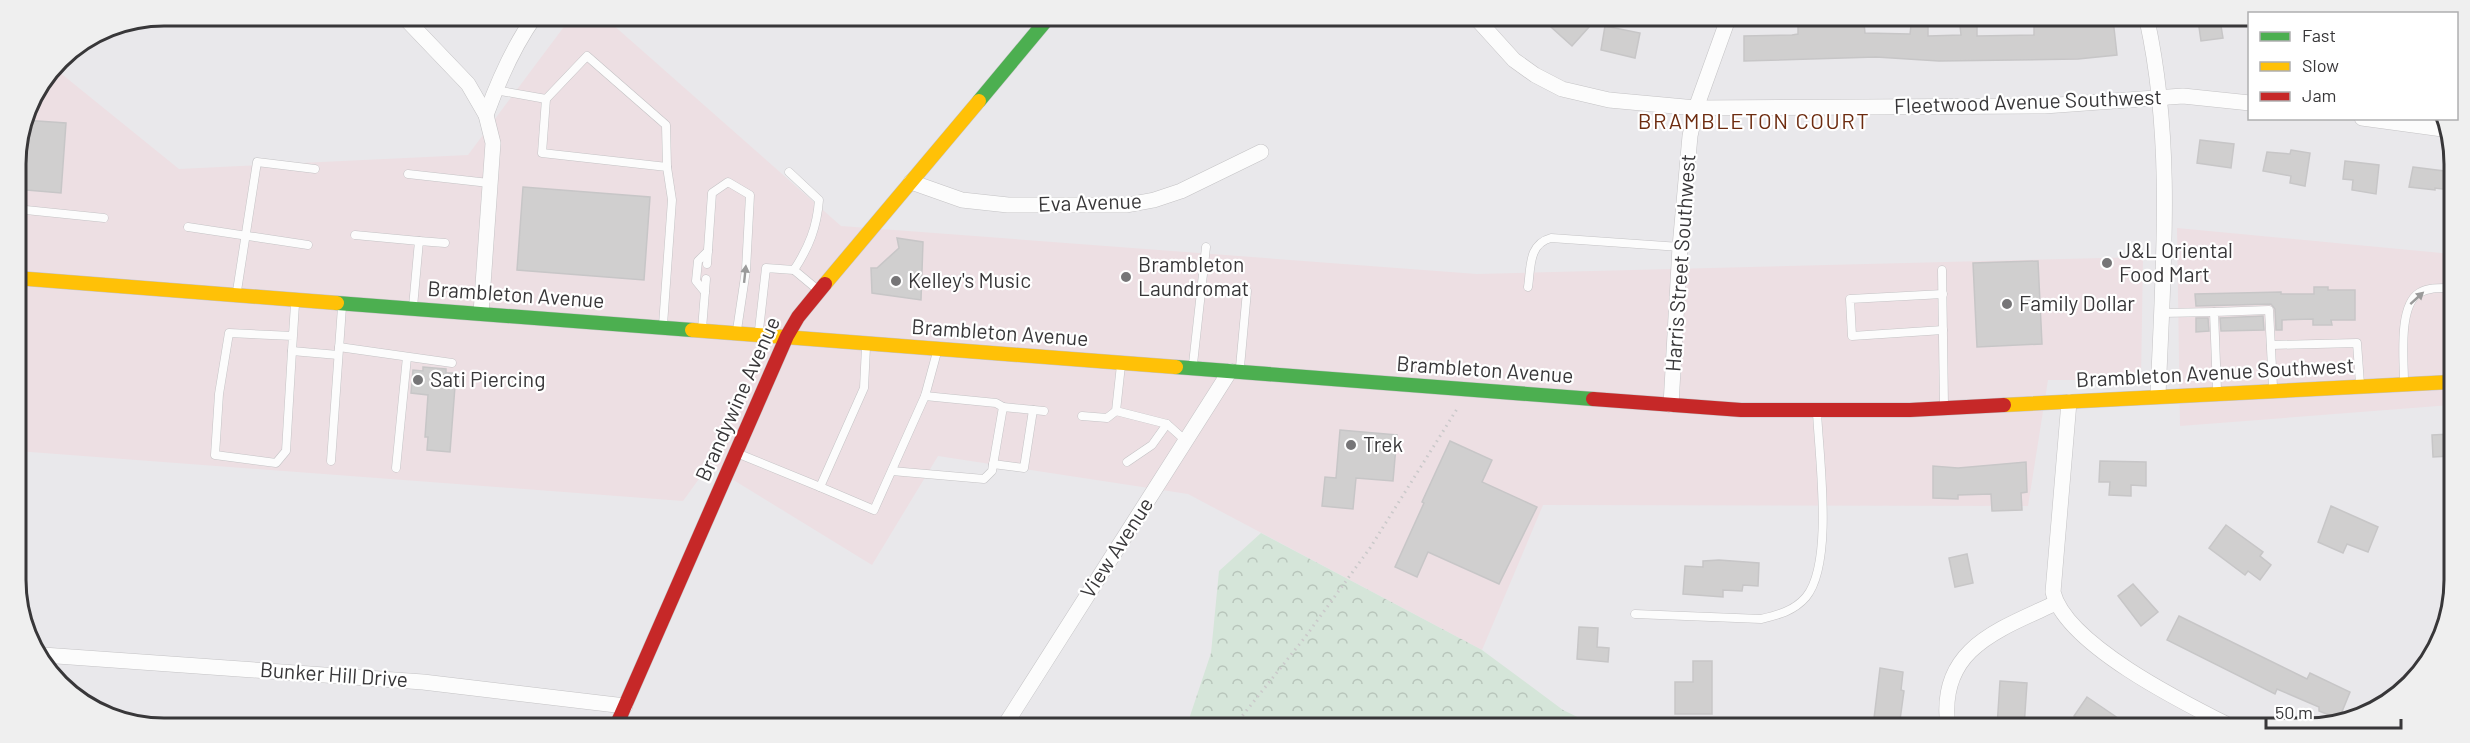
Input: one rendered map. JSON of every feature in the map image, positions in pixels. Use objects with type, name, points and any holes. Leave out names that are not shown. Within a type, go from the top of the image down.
[{"type":"main road","name":"Brandywine Avenue","points":[[619,718],[787,336],[798,317],[1041,26]]},
{"type":"main road","name":"Brambleton Avenue","points":[[26,279],[759,333],[938,350],[1741,410],[1817,411],[1982,405]]},
{"type":"main road","name":"Brambleton Avenue Southwest","points":[[1982,405],[2444,382]]},
{"type":"street","points":[[413,26],[468,84],[486,115],[493,143],[481,313]]},
{"type":"street","points":[[486,115],[516,42],[528,26]]},
{"type":"street","name":"Fleetwood Avenue Southwest","points":[[1483,26],[1514,60],[1535,75],[1562,89],[1609,100],[1696,108],[2033,106],[2191,96],[2248,103]]},
{"type":"street","name":"Harris Street Southwest","points":[[1671,405],[1680,247],[1690,136],[1696,108],[1725,26]]},
{"type":"street","points":[[2148,26],[2155,57],[2165,187],[2158,396]]},
{"type":"street","points":[[2377,120],[2440,129]]},
{"type":"street","name":"Eva Avenue","points":[[911,182],[962,200],[997,204],[1127,205],[1154,200],[1181,191],[1261,152]]},
{"type":"street","name":"View Avenue","points":[[1010,718],[1186,441],[1235,372]]},
{"type":"street","points":[[2069,402],[2053,592],[2056,603],[2062,613],[2095,644],[2125,667],[2156,687],[2213,717]]},
{"type":"street","points":[[1948,717],[1947,702],[1951,677],[1975,646],[1992,632],[2056,603]]},
{"type":"street","name":"Bunker Hill Drive","points":[[49,655],[412,681],[625,706]]},
{"type":"lane","points":[[663,327],[672,200],[667,167],[666,125],[587,56],[546,99],[542,153],[667,167]]},
{"type":"lane","points":[[495,90],[546,99]]},
{"type":"lane","points":[[237,295],[257,162],[315,169]]},
{"type":"lane","points":[[789,172],[819,200],[817,225],[807,250],[794,270]]},
{"type":"lane","points":[[408,174],[489,183]]},
{"type":"lane","points":[[707,264],[712,193],[728,182],[750,195],[746,270],[737,332]]},
{"type":"lane","points":[[26,210],[104,218]]},
{"type":"lane","points":[[188,227],[308,245]]},
{"type":"lane","points":[[355,235],[445,243]]},
{"type":"lane","points":[[1528,287],[1533,251],[1542,240],[1551,238],[1680,247]]},
{"type":"lane","points":[[412,308],[419,241]]},
{"type":"lane","points":[[1192,368],[1206,247]]},
{"type":"lane","points":[[705,292],[696,281],[698,261],[708,251]]},
{"type":"lane","points":[[759,333],[766,268],[794,270],[819,291]]},
{"type":"lane","points":[[1942,270],[1944,408]]},
{"type":"lane","points":[[702,330],[706,279]]},
{"type":"lane","points":[[2404,385],[2404,332],[2405,316],[2409,304],[2417,294],[2429,289],[2444,288]]},
{"type":"lane","points":[[1235,372],[1247,291]]},
{"type":"lane","points":[[1943,294],[1850,299],[1852,336],[1943,330]]},
{"type":"lane","points":[[293,336],[229,333],[219,394],[215,455],[276,463],[285,451],[293,336],[295,299]]},
{"type":"lane","points":[[331,461],[342,303]]},
{"type":"lane","points":[[2162,313],[2269,310],[2274,391]]},
{"type":"lane","points":[[2214,312],[2217,393]]},
{"type":"lane","points":[[820,487],[864,388],[866,343]]},
{"type":"lane","points":[[2271,345],[2357,343],[2360,387]]},
{"type":"lane","points":[[737,453],[874,510],[925,396],[938,350]]},
{"type":"lane","points":[[292,351],[338,351],[452,363]]},
{"type":"lane","points":[[396,468],[407,357]]},
{"type":"lane","points":[[1082,416],[1107,418],[1116,411],[1121,363]]},
{"type":"lane","points":[[925,396],[996,403],[1003,407],[1044,411]]},
{"type":"lane","points":[[892,471],[984,479],[992,471],[1003,407]]},
{"type":"lane","points":[[993,464],[1024,468],[1034,410]]},
{"type":"lane","points":[[1116,411],[1167,424],[1186,441]]},
{"type":"lane","points":[[1635,614],[1761,619],[1781,614],[1795,607],[1806,597],[1812,587],[1820,562],[1823,537],[1817,411]]},
{"type":"lane","points":[[1126,462],[1152,445],[1167,424]]},
{"type":"path","points":[[1241,717],[1306,636],[1370,548],[1469,390]]},
{"type":"shaded area","points":[[565,26],[614,26],[841,226],[1477,274],[2143,257],[2141,380],[2048,380],[2028,506],[1543,505],[1482,650],[1188,494],[938,456],[872,565],[709,465],[683,501],[26,452],[26,155],[30,128],[36,111],[49,87],[60,73],[179,169],[468,155]]},
{"type":"shaded area","points":[[2177,228],[2444,253],[2444,406],[2180,426]]},
{"type":"green space","points":[[1261,533],[1482,650],[1563,710],[1578,717],[1189,718],[1211,653],[1219,571]]},
{"type":"building","points":[[1550,26],[1589,27],[1572,46]]},
{"type":"building","points":[[1605,26],[1640,33],[1635,58],[1601,50]]},
{"type":"building","points":[[1798,26],[1864,26],[1865,33],[1910,34],[1911,26],[1928,26],[1928,36],[1961,35],[1960,26],[1977,26],[1977,36],[2034,35],[2034,26],[2114,26],[2117,55],[2078,59],[1939,61],[1876,57],[1744,61],[1744,36],[1798,34]]},
{"type":"building","points":[[2199,26],[2221,26],[2223,38],[2201,41]]},
{"type":"building","points":[[33,121],[66,123],[61,193],[26,190],[26,155]]},
{"type":"building","points":[[2200,140],[2234,144],[2231,168],[2197,163]]},
{"type":"building","points":[[2291,150],[2310,153],[2305,186],[2290,183],[2291,176],[2263,171],[2267,152],[2290,154]]},
{"type":"building","points":[[2345,161],[2379,165],[2376,194],[2352,190],[2353,180],[2343,179]]},
{"type":"building","points":[[2413,167],[2444,171],[2444,189],[2409,187]]},
{"type":"building","points":[[523,187],[650,197],[644,280],[517,270]]},
{"type":"building","name":"Kelley's Music","points":[[897,238],[923,242],[921,300],[872,293],[871,268],[877,268],[899,248]]},
{"type":"building","name":"Family Dollar","points":[[2038,261],[2042,344],[1977,347],[1973,263]]},
{"type":"building","points":[[2314,287],[2328,287],[2328,290],[2355,290],[2355,320],[2331,320],[2332,325],[2313,325],[2313,319],[2282,320],[2282,330],[2276,330],[2275,309],[2271,304],[2196,306],[2195,294],[2281,292],[2281,294],[2314,294]]},
{"type":"building","points":[[2263,316],[2264,330],[2221,331],[2220,318]]},
{"type":"building","points":[[2196,318],[2208,318],[2209,331],[2196,332]]},
{"type":"building","points":[[423,367],[446,369],[446,373],[456,373],[450,452],[427,450],[428,437],[425,437],[428,395],[411,393],[413,370],[423,371]]},
{"type":"building","points":[[1340,430],[1397,435],[1393,481],[1356,478],[1353,509],[1322,506],[1325,477],[1336,478]]},
{"type":"building","points":[[2444,434],[2444,456],[2433,457],[2432,435]]},
{"type":"building","points":[[1450,441],[1492,460],[1482,482],[1537,507],[1499,584],[1428,552],[1417,577],[1395,567]]},
{"type":"building","points":[[2100,461],[2146,462],[2146,486],[2131,485],[2131,496],[2109,495],[2110,482],[2099,482]]},
{"type":"building","points":[[2026,462],[2027,492],[2021,493],[2022,510],[1992,511],[1991,494],[1958,495],[1958,499],[1933,498],[1933,466],[1958,468]]},
{"type":"building","points":[[2331,506],[2378,527],[2368,552],[2347,544],[2343,553],[2318,542]]},
{"type":"building","points":[[2226,525],[2263,552],[2260,556],[2271,565],[2260,580],[2248,571],[2245,575],[2209,548]]},
{"type":"building","points":[[1967,554],[1973,583],[1955,587],[1949,558]]},
{"type":"building","points":[[1703,561],[1759,563],[1758,586],[1743,585],[1742,591],[1723,590],[1723,597],[1683,594],[1685,566],[1703,567]]},
{"type":"building","points":[[2133,584],[2158,612],[2141,626],[2118,596]]},
{"type":"building","points":[[2179,616],[2307,679],[2310,673],[2350,692],[2342,713],[2330,715],[2319,711],[2319,707],[2277,689],[2275,694],[2167,640]]},
{"type":"building","points":[[1579,627],[1598,628],[1597,647],[1609,648],[1608,662],[1577,659]]},
{"type":"building","points":[[1693,661],[1712,661],[1712,714],[1675,714],[1675,682],[1693,682]]},
{"type":"building","points":[[1880,668],[1903,672],[1901,690],[1904,691],[1900,717],[1874,717]]},
{"type":"building","points":[[2000,681],[2027,683],[2025,717],[1998,717]]},
{"type":"building","points":[[2087,697],[2116,717],[2076,717],[2074,716]]},
{"type":"traffic: fast","points":[[979,101],[1042,26]]},
{"type":"traffic: fast","points":[[337,303],[692,330]]},
{"type":"traffic: fast","points":[[1176,367],[1593,399]]},
{"type":"traffic: slow","points":[[825,284],[979,101]]},
{"type":"traffic: slow","points":[[26,279],[337,303]]},
{"type":"traffic: slow","points":[[692,330],[1176,367]]},
{"type":"traffic: slow","points":[[2004,405],[2444,382]]},
{"type":"traffic: jam","points":[[620,718],[787,336],[798,317],[825,284]]},
{"type":"traffic: jam","points":[[1593,399],[1741,410],[1910,410],[2004,405]]},
{"type":"place","name":"J&L Oriental Food Mart","points":[[2107,263]]},
{"type":"place","name":"Brambleton Laundromat","points":[[1126,277]]},
{"type":"place","name":"Kelley's Music","points":[[896,281]]},
{"type":"place","name":"Family Dollar","points":[[2007,304]]},
{"type":"place","name":"Sati Piercing","points":[[418,380]]},
{"type":"place","name":"Trek","points":[[1351,445]]},
{"type":"district","name":"BRAMBLETON COURT","points":[[1754,121]]}]
